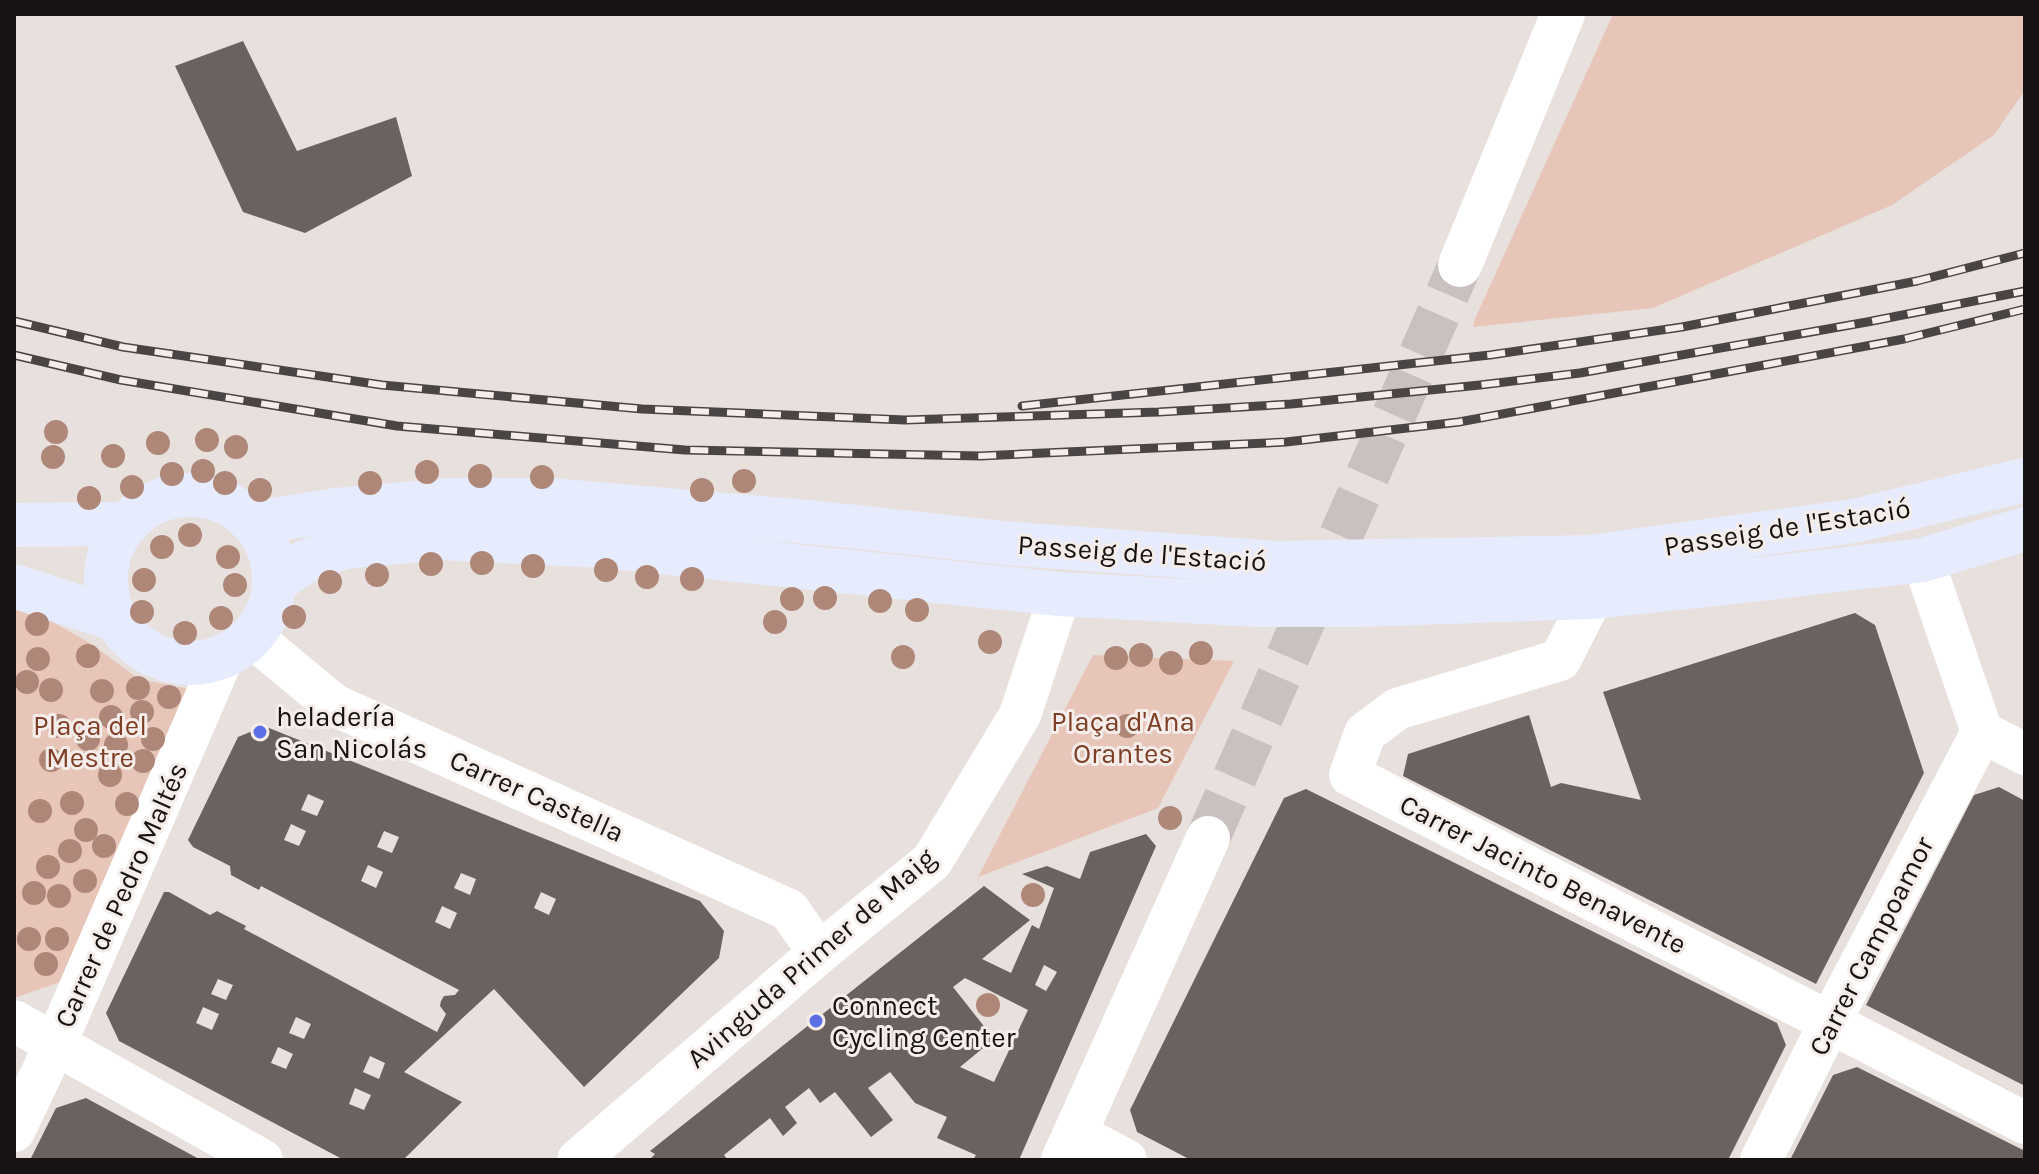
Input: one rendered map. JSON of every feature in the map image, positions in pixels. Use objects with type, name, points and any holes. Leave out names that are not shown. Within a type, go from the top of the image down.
[{"type":"main road","name":"Passeig de l'Estació","points":[[254,523],[336,510],[451,500],[550,500],[820,523],[1003,543],[1278,563],[1589,557],[1854,521],[2025,480]]},
{"type":"main road","points":[[191,495],[214,498],[236,508],[254,523],[266,541],[275,582],[268,611],[238,647],[203,663],[182,664],[143,650],[127,636],[115,619],[105,579],[115,540],[127,524],[145,508],[167,498],[191,495]]},
{"type":"main road","points":[[14,525],[127,524]]},
{"type":"main road","name":"Passeig de l'Estació","points":[[275,582],[305,562],[344,547],[439,538],[605,546],[1060,594],[1258,605],[1359,605],[1592,597],[1923,560],[2025,529]]},
{"type":"main road","points":[[14,586],[115,619]]},
{"type":"street","points":[[1460,265],[1563,14]]},
{"type":"street","points":[[1923,560],[1982,732],[2025,754]]},
{"type":"street","name":"Avinguda Primer de Maig","points":[[578,1160],[819,953],[932,861],[1020,715],[1060,594]]},
{"type":"street","name":"Carrer Jacinto Benavente","points":[[1592,597],[1560,660],[1397,709],[1365,733],[1350,775],[2025,1123]]},
{"type":"street","name":"Carrer Castella","points":[[238,647],[334,705],[789,910],[819,953]]},
{"type":"street","name":"Carrer de Pedro Maltés","points":[[14,1131],[238,647]]},
{"type":"street","name":"Carrer Campoamor","points":[[1761,1160],[1982,732]]},
{"type":"street","points":[[1126,1160],[1069,1147],[1208,838]]},
{"type":"street","points":[[14,1021],[262,1160]]},
{"type":"green space","points":[[1613,14],[2025,14],[2025,90],[1994,135],[1892,205],[1653,308],[1473,327]]},
{"type":"green space","name":"Plaça del Mestre","points":[[14,606],[44,617],[91,644],[139,679],[189,689],[63,981],[14,998]]},
{"type":"green space","name":"Plaça d'Ana Orantes","points":[[1093,655],[1234,661],[1158,808],[978,877]]},
{"type":"building","points":[[243,41],[297,151],[396,117],[412,176],[305,233],[243,212],[175,66]]},
{"type":"building","points":[[1855,613],[1875,625],[1924,773],[1816,984],[1403,776],[1408,754],[1529,715],[1551,787],[1561,783],[1641,800],[1603,692]]},
{"type":"building","points":[[264,726],[700,901],[724,931],[719,958],[584,1087],[494,989],[404,1072],[462,1102],[403,1160],[344,1160],[119,1041],[106,1013],[164,892],[210,915],[217,911],[246,926],[244,929],[437,1032],[446,1014],[440,1006],[441,1001],[444,996],[455,995],[459,990],[261,886],[259,890],[231,875],[230,866],[193,847],[188,840],[238,737]],"holes":[[[308,794],[324,801],[317,816],[301,810]],[[291,824],[306,831],[299,846],[284,840]],[[384,831],[399,837],[392,853],[377,847]],[[368,865],[383,872],[376,888],[361,881]],[[461,873],[476,879],[470,895],[454,888]],[[541,892],[556,899],[549,915],[534,908]],[[442,906],[457,913],[450,929],[435,922]],[[218,979],[233,985],[226,1000],[211,994]],[[203,1007],[219,1014],[212,1030],[196,1023]],[[296,1017],[311,1024],[304,1039],[289,1033]],[[278,1047],[293,1054],[286,1069],[271,1063]],[[370,1056],[385,1063],[379,1079],[363,1072]],[[355,1088],[371,1095],[364,1110],[349,1104]]]},
{"type":"building","points":[[1999,787],[2025,801],[2025,1086],[1866,1005],[1974,795]]},
{"type":"building","points":[[1306,789],[1777,1023],[1786,1045],[1728,1160],[1191,1160],[1137,1132],[1130,1110],[1284,798]]},
{"type":"building","points":[[1146,834],[1156,846],[1019,1160],[973,1160],[976,1155],[937,1138],[947,1117],[915,1103],[890,1072],[868,1088],[893,1120],[871,1137],[835,1092],[820,1103],[809,1088],[785,1107],[797,1123],[783,1136],[770,1118],[724,1155],[728,1160],[649,1160],[655,1154],[650,1151],[984,886],[1030,920],[982,959],[1011,973],[1032,925],[1039,929],[1054,888],[1022,874],[1047,866],[1080,879],[1090,852]],"holes":[[[1044,965],[1057,972],[1046,991],[1035,985]],[[965,978],[1028,1010],[994,1082],[960,1067],[994,1039],[953,987]]]},
{"type":"building","points":[[1857,1067],[2025,1151],[2025,1160],[1790,1160],[1833,1075]]},
{"type":"building","points":[[86,1098],[201,1160],[30,1160],[56,1108]]},
{"type":"tunnel","points":[[1208,838],[1460,265]]},
{"type":"railway","points":[[1022,406],[1490,355],[1682,327],[1917,281],[2025,253]]},
{"type":"railway","points":[[14,321],[123,347],[382,385],[642,409],[905,420],[1159,412],[1291,404],[1480,385],[1580,373],[2025,291]]},
{"type":"railway","points":[[14,355],[121,380],[397,426],[685,450],[980,456],[1286,442],[1459,422],[1904,339],[2025,309]]},
{"type":"place","name":"heladería San Nicolás","points":[[260,732]]},
{"type":"place","name":"Connect Cycling Center","points":[[816,1021]]}]
